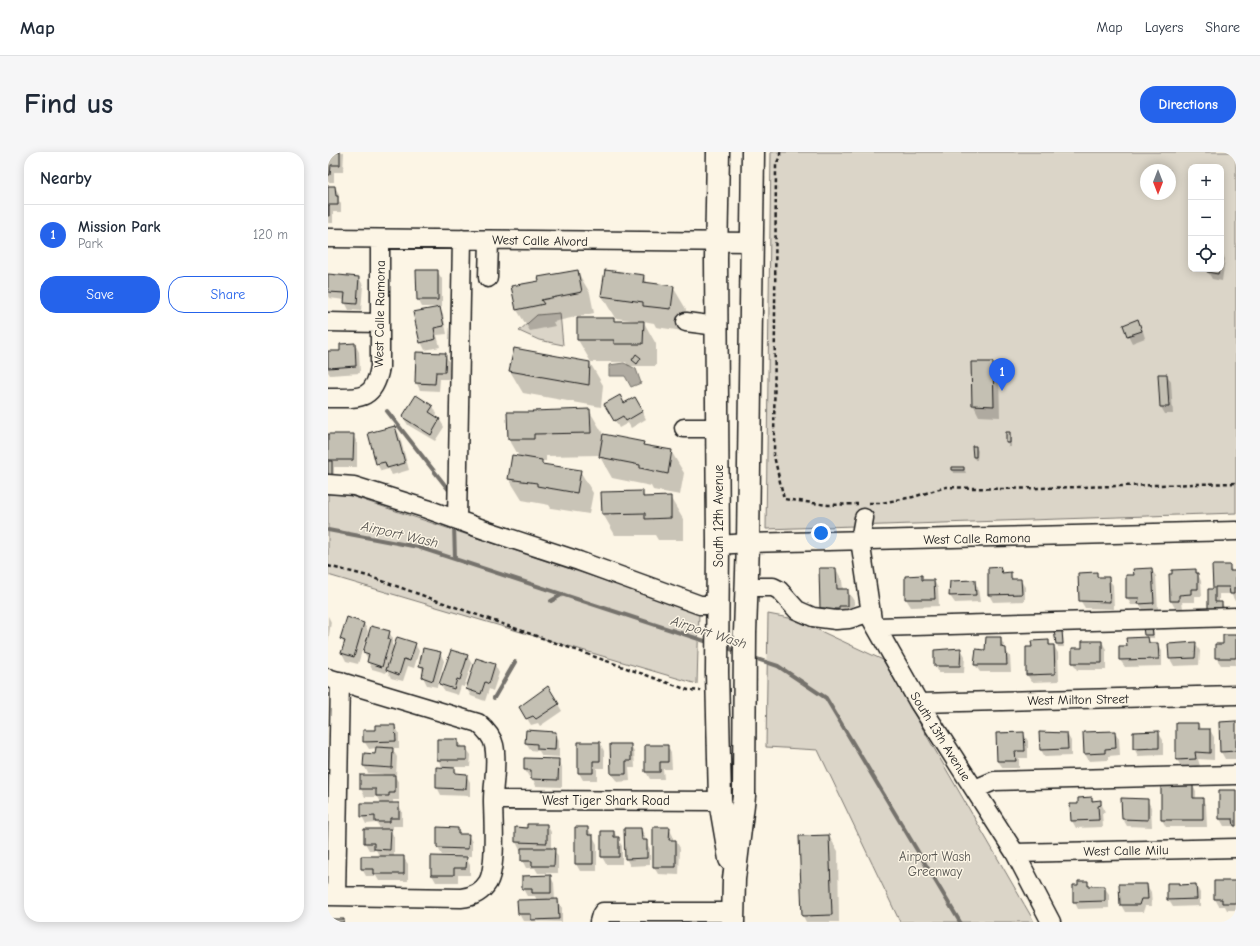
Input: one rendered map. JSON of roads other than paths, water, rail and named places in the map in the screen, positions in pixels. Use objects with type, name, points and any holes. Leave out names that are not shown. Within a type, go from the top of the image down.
[{"type":"main road","name":"South 12th Avenue","points":[[718,152],[716,243],[718,428],[717,672],[720,801],[734,880]]},
{"type":"main road","name":"South 12th Avenue","points":[[733,917],[734,880],[744,796],[745,633],[748,543],[754,154]]},
{"type":"street","name":"West Calle Alvord","points":[[328,238],[716,243],[752,242]]},
{"type":"street","name":"West Calle Ramona","points":[[328,398],[358,398],[374,396],[380,367],[380,239]]},
{"type":"street","points":[[457,520],[462,239]]},
{"type":"street","points":[[488,278],[489,240]]},
{"type":"street","points":[[328,322],[379,323]]},
{"type":"street","points":[[686,322],[716,326]]},
{"type":"street","points":[[684,428],[718,428]]},
{"type":"street","points":[[328,484],[354,486],[427,509],[579,561],[700,604],[717,612]]},
{"type":"street","name":"South 13th Avenue","points":[[863,508],[860,540],[874,620],[919,703],[1015,853],[1051,922]]},
{"type":"street","name":"West Calle Ramona","points":[[718,545],[1236,531]]},
{"type":"street","points":[[746,587],[773,587],[779,590],[797,610],[814,617],[836,620],[837,615]]},
{"type":"street","points":[[803,613],[837,615],[874,620],[1236,617]]},
{"type":"street","points":[[334,679],[478,723],[488,732],[494,743],[495,756],[493,800],[493,862],[489,881],[482,894],[460,898],[332,896],[334,679]]},
{"type":"street","name":"West Milton Street","points":[[919,703],[1236,695]]},
{"type":"street","points":[[975,790],[994,781],[1236,775]]},
{"type":"street","name":"West Tiger Shark Road","points":[[493,800],[720,801]]},
{"type":"street","name":"West Calle Milu","points":[[1015,853],[1236,848]]},
{"type":"street","points":[[599,922],[603,912],[632,917],[733,917]]},
{"type":"waterway","points":[[387,411],[452,494]]},
{"type":"waterway","points":[[454,525],[455,559]]},
{"type":"waterway","name":"Airport Wash","points":[[328,530],[418,547],[711,643]]},
{"type":"waterway","points":[[551,601],[563,594]]},
{"type":"waterway","name":"Airport Wash","points":[[725,647],[739,652]]},
{"type":"waterway","name":"Airport Wash","points":[[751,657],[778,666],[826,698],[960,922]]},
{"type":"waterway","points":[[494,698],[515,662]]},
{"type":"place","name":"Mission Park","points":[[1002,391]]},
{"type":"park label","name":"Airport Wash Greenway","points":[[935,864]]}]
